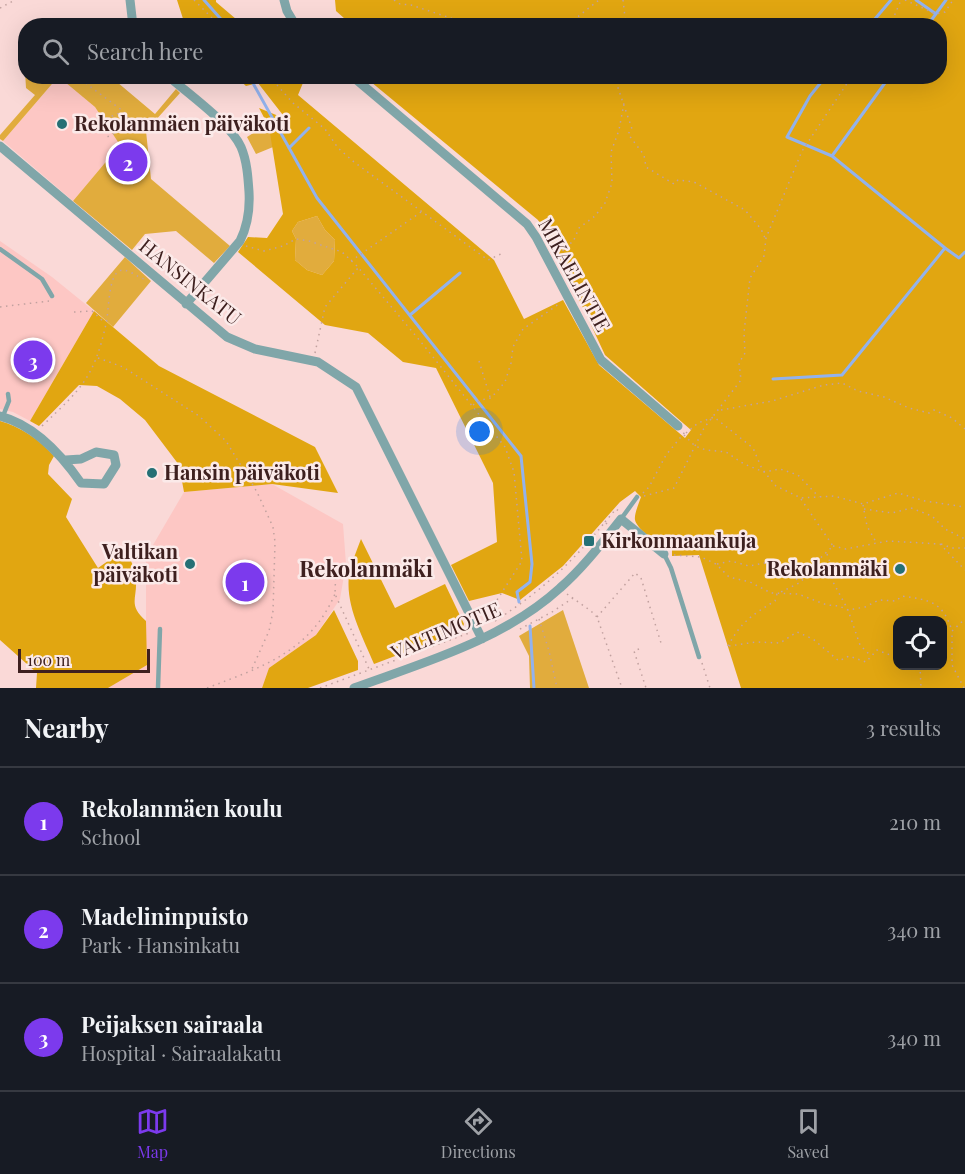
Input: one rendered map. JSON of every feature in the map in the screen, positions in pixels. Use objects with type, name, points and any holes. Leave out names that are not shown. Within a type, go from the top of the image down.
[{"type":"street","points":[[130,0],[132,18]]},
{"type":"street","points":[[284,0],[291,18]]},
{"type":"street","points":[[177,84],[232,132],[240,145],[246,163],[250,209],[246,229],[240,241],[186,304]]},
{"type":"street","name":"MIKAELINTIE","points":[[361,84],[527,224],[601,360],[678,426]]},
{"type":"street","name":"HANSINKATU","points":[[0,146],[227,337],[255,349],[318,362],[356,387],[482,639]]},
{"type":"street","points":[[2,416],[14,420],[34,433],[66,460],[81,483],[104,484],[116,465],[114,455],[96,452],[81,459],[66,460]]},
{"type":"street","points":[[621,519],[664,554]]},
{"type":"street","name":"VALTIMOTIE","points":[[354,688],[482,639],[521,618],[560,588],[588,560],[621,519]]},
{"type":"lane","points":[[0,249],[42,279],[51,298]]},
{"type":"lane","points":[[2,416],[9,401],[8,394]]},
{"type":"lane","points":[[621,519],[637,498]]},
{"type":"lane","points":[[664,554],[671,568],[699,657]]},
{"type":"lane","points":[[158,688],[160,628]]},
{"type":"path","points":[[0,8],[15,0]]},
{"type":"path","points":[[194,0],[212,18]]},
{"type":"path","points":[[394,0],[400,4],[411,5],[448,18]]},
{"type":"path","points":[[577,18],[599,0]]},
{"type":"path","points":[[623,0],[625,18]]},
{"type":"path","points":[[893,18],[901,0]]},
{"type":"path","points":[[904,0],[936,14],[945,12],[953,0]]},
{"type":"path","points":[[87,84],[123,111],[133,124]]},
{"type":"path","points":[[276,84],[293,103],[325,129],[338,148],[422,212],[488,260],[503,253]]},
{"type":"path","points":[[617,84],[632,129],[628,134],[644,155],[646,167],[674,184],[678,180],[694,182],[746,210],[766,238]]},
{"type":"path","points":[[637,498],[674,488],[704,428],[741,380],[739,363],[745,353],[744,333],[750,278],[764,256],[766,238],[802,151],[847,84]]},
{"type":"path","points":[[564,273],[562,248],[573,242],[579,228],[595,216],[604,203],[612,183],[611,152],[619,130],[624,103]]},
{"type":"path","points":[[95,123],[123,111]]},
{"type":"path","points":[[107,137],[133,124],[142,125],[153,117]]},
{"type":"path","points":[[351,261],[422,212]]},
{"type":"path","points":[[240,241],[246,246],[264,251],[283,246],[296,239],[342,252],[358,268],[505,447],[514,472],[522,561],[497,600],[495,607],[498,619]]},
{"type":"path","points":[[313,361],[325,307],[358,268]]},
{"type":"path","points":[[34,433],[74,396],[89,376],[98,358],[115,274],[123,270],[143,279],[152,275]]},
{"type":"path","points":[[0,307],[51,298]]},
{"type":"path","points":[[472,406],[480,400],[491,398],[505,382],[513,347],[523,329],[567,298]]},
{"type":"path","points":[[74,312],[92,311],[106,323]]},
{"type":"path","points":[[98,358],[123,367],[199,416],[226,441],[258,492],[273,527],[275,542],[273,611],[269,631],[251,671]]},
{"type":"path","points":[[479,361],[491,398]]},
{"type":"path","points":[[720,410],[772,401],[824,385],[842,383],[858,391],[884,397],[909,408],[929,413],[934,410],[952,417],[965,429]]},
{"type":"path","points":[[637,498],[649,488],[666,455],[684,435],[698,423],[714,417]]},
{"type":"path","points":[[714,417],[753,448],[764,472],[776,486],[801,498],[834,496],[863,504],[898,493],[926,501],[965,507]]},
{"type":"path","points":[[678,426],[686,433]]},
{"type":"path","points":[[684,435],[695,446],[706,450],[726,452],[744,464],[764,472],[780,469],[798,476],[819,497]]},
{"type":"path","points":[[801,498],[833,546],[846,549],[888,541],[940,543],[952,548],[965,548]]},
{"type":"path","points":[[863,504],[867,526],[877,543]]},
{"type":"path","points":[[864,509],[892,513],[911,508],[932,516],[945,529],[965,539]]},
{"type":"path","points":[[493,622],[551,581],[605,522],[613,530]]},
{"type":"path","points":[[940,543],[965,570]]},
{"type":"path","points":[[833,546],[812,566],[801,582],[777,594],[775,601],[737,628],[728,646],[756,642],[780,643],[797,632],[813,639],[839,661],[849,656],[866,662],[877,650],[893,656]]},
{"type":"path","points":[[826,553],[832,567],[832,580],[848,610],[860,645],[871,656]]},
{"type":"path","points":[[664,554],[701,557],[716,564],[729,577],[750,582],[771,593],[798,594],[848,610],[865,607],[879,600],[896,601],[902,596],[931,600],[948,619],[952,631],[952,665],[964,688]]},
{"type":"path","points":[[716,564],[731,561],[749,566],[764,563],[801,582]]},
{"type":"path","points":[[336,566],[336,594],[369,670]]},
{"type":"path","points":[[597,617],[635,573],[641,578],[661,643]]},
{"type":"path","points":[[560,588],[597,617],[622,688]]},
{"type":"path","points":[[207,688],[251,671],[299,644],[328,612],[336,594]]},
{"type":"path","points":[[545,615],[573,598]]},
{"type":"path","points":[[539,619],[557,688]]},
{"type":"path","points":[[952,631],[965,619]]},
{"type":"path","points":[[320,688],[477,630]]},
{"type":"path","points":[[639,649],[634,651],[646,688]]},
{"type":"path","points":[[699,657],[710,688]]},
{"type":"path","points":[[920,670],[921,688]]},
{"type":"path","points":[[642,675],[646,674]]},
{"type":"path","points":[[961,682],[965,683]]},
{"type":"shaded area","points":[[177,0],[216,0],[235,18],[183,18]]},
{"type":"shaded area","points":[[335,0],[965,0],[965,688],[741,688],[699,555],[672,556],[672,550],[640,529],[635,518],[641,497],[635,491],[620,502],[563,566],[520,600],[502,593],[469,601],[451,565],[497,542],[493,483],[436,368],[403,362],[368,333],[325,325],[238,252],[248,237],[267,238],[283,214],[269,127],[259,108],[286,119],[259,84],[303,84],[298,95],[494,260],[524,319],[563,300],[599,365],[685,438],[691,430],[605,355],[564,267],[538,220],[373,84],[947,84],[947,18],[344,18],[336,11]],"holes":[[[317,216],[325,230],[335,240],[334,261],[322,275],[307,270],[295,260],[296,239],[292,231],[298,222]]]},
{"type":"shaded area","points":[[26,84],[52,84],[3,141],[0,135],[35,95],[26,88]]},
{"type":"shaded area","name":"Rekolanmäen päiväkoti","points":[[52,84],[68,84],[95,107],[120,145],[73,201],[3,141]]},
{"type":"shaded area","points":[[67,84],[119,84],[155,114],[176,89],[180,93],[146,131],[151,179],[230,246],[214,263],[176,231],[145,234],[132,250],[73,201],[120,145],[95,107]]},
{"type":"shaded area","points":[[267,124],[278,145],[256,154],[247,137]]},
{"type":"shaded area","points":[[317,216],[325,230],[335,240],[334,261],[322,275],[307,270],[295,260],[296,239],[292,231],[298,222]]},
{"type":"shaded area","points":[[0,241],[52,277],[94,311],[30,421],[13,412],[0,409]]},
{"type":"shaded area","points":[[125,257],[151,281],[113,327],[86,303]]},
{"type":"shaded area","points":[[94,311],[159,366],[315,447],[338,493],[272,484],[184,492],[179,465],[145,420],[120,399],[97,386],[79,385],[39,426],[30,421]]},
{"type":"shaded area","points":[[0,421],[30,435],[54,456],[49,465],[48,474],[72,499],[66,517],[98,568],[125,549],[132,564],[136,577],[135,606],[146,621],[147,665],[108,688],[36,688],[37,673],[0,640]]},
{"type":"shaded area","points":[[272,484],[343,524],[346,564],[340,599],[316,635],[269,668],[262,688],[108,688],[146,665],[146,557],[184,492]]},
{"type":"shaded area","points":[[361,539],[395,608],[445,584],[464,624],[461,631],[374,664],[359,630],[349,594],[350,570]]},
{"type":"shaded area","points":[[334,610],[358,661],[358,670],[308,688],[262,688],[269,668],[316,635]]},
{"type":"shaded area","points":[[563,610],[589,688],[530,688],[529,656],[519,636]]},
{"type":"waterway","points":[[204,0],[220,18]]},
{"type":"waterway","points":[[876,18],[891,0]]},
{"type":"waterway","points":[[916,0],[936,14]]},
{"type":"waterway","points":[[933,18],[946,0]]},
{"type":"waterway","points":[[253,84],[317,198],[521,456],[532,564],[530,582],[517,592],[519,602]]},
{"type":"waterway","points":[[820,84],[810,96],[787,137],[832,156]]},
{"type":"waterway","points":[[773,379],[842,375],[945,248],[832,156],[884,84]]},
{"type":"waterway","points":[[289,148],[309,128]]},
{"type":"waterway","points":[[945,248],[959,258],[965,252]]},
{"type":"waterway","points":[[410,315],[460,273]]},
{"type":"waterway","points":[[530,626],[534,688]]},
{"type":"place","name":"Rekolanmäen päiväkoti","points":[[62,124]]},
{"type":"place","name":"Madelininpuisto","points":[[128,162]]},
{"type":"place","name":"Peijaksen sairaala","points":[[33,360]]},
{"type":"place","name":"Hansin päiväkoti","points":[[152,473]]},
{"type":"place","name":"Kirkonmaankuja","points":[[589,541]]},
{"type":"place","name":"Valtikan päiväkoti","points":[[190,564]]},
{"type":"place","name":"Rekolanmäki","points":[[900,569]]},
{"type":"place","name":"Rekolanmäen koulu","points":[[245,582]]},
{"type":"district","name":"Rekolanmäki","points":[[366,569]]}]
